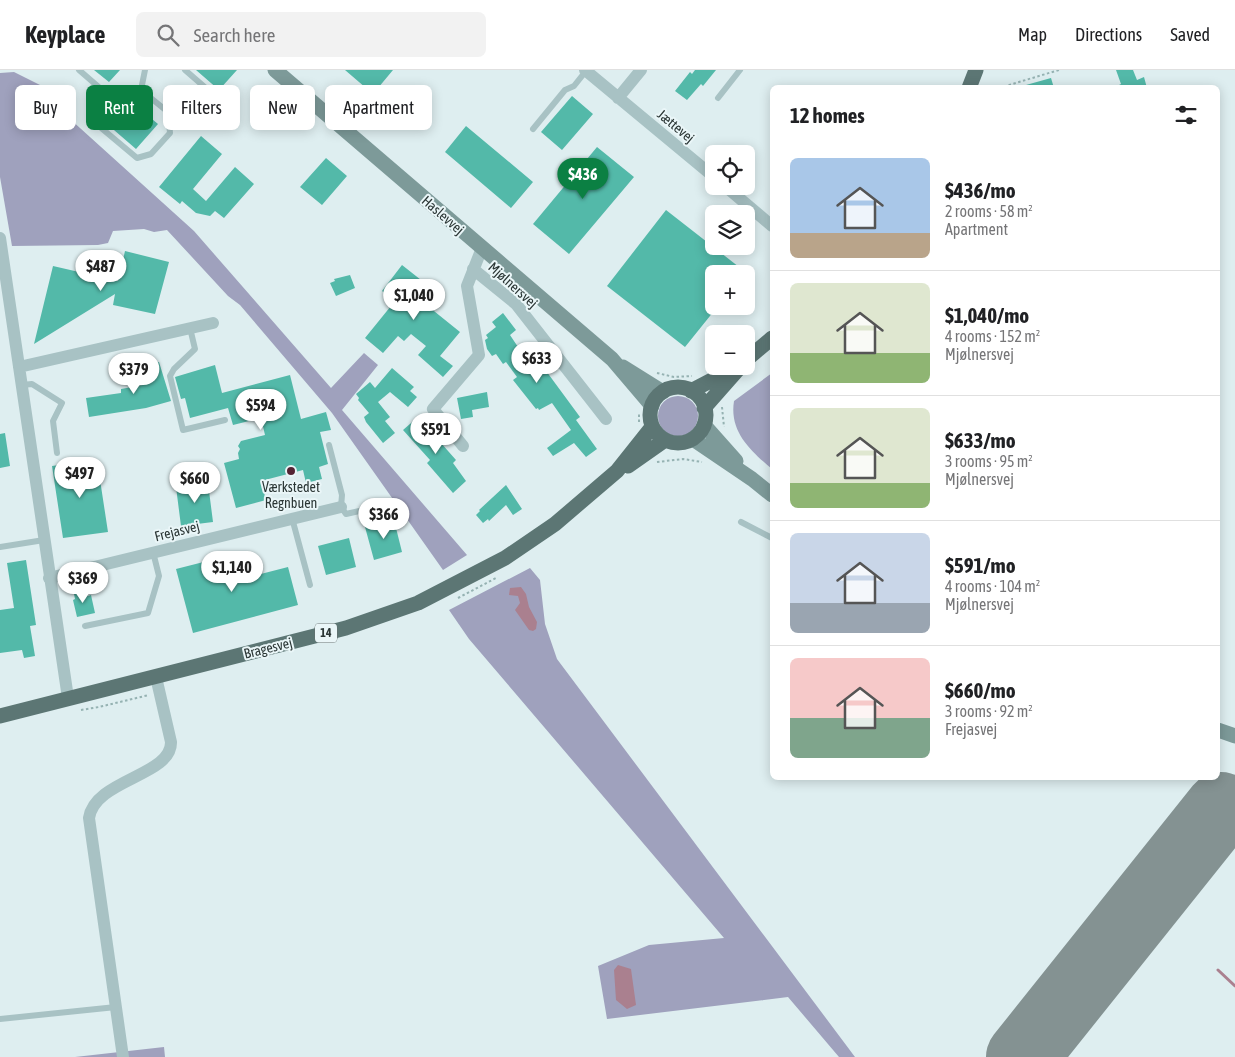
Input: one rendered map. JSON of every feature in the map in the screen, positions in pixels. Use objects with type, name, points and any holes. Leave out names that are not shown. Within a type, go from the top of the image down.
[{"type":"main road","points":[[969,85],[976,70]]},
{"type":"main road","points":[[755,352],[770,340]]},
{"type":"main road","points":[[690,391],[718,375]]},
{"type":"main road","points":[[704,408],[733,375]]},
{"type":"main road","points":[[678,388],[690,391],[697,395],[704,408],[704,425],[693,439],[674,443],[665,440],[645,426],[650,416],[645,407],[663,392],[678,388]]},
{"type":"main road","name":"Bragesvej","points":[[617,471],[645,426]]},
{"type":"main road","name":"Bragesvej","points":[[0,716],[346,628],[418,603],[505,558],[555,524],[617,471],[628,466],[665,440]]},
{"type":"street","name":"Haslevvej","points":[[275,70],[612,360],[663,392]]},
{"type":"street","points":[[618,98],[641,70]]},
{"type":"street","name":"Jættevej","points":[[586,71],[705,170]]},
{"type":"street","points":[[736,195],[770,224]]},
{"type":"street","points":[[0,238],[68,698]]},
{"type":"street","name":"Mjølnersvej","points":[[463,446],[433,409],[479,355],[467,286],[482,248]]},
{"type":"street","name":"Mjølnersvej","points":[[473,269],[516,304],[606,419]]},
{"type":"street","points":[[19,367],[212,323]]},
{"type":"street","name":"Haslevvej","points":[[612,360],[645,407]]},
{"type":"street","points":[[704,425],[752,479]]},
{"type":"street","points":[[693,439],[770,493]]},
{"type":"street","name":"Frejasvej","points":[[49,578],[341,507]]},
{"type":"street","points":[[123,1057],[89,818],[92,807],[102,796],[160,762],[170,752],[171,742],[156,677]]},
{"type":"street","points":[[1220,731],[1235,736]]},
{"type":"lane","points":[[79,70],[96,85]]},
{"type":"lane","points":[[142,85],[145,70]]},
{"type":"lane","points":[[185,70],[202,85]]},
{"type":"lane","points":[[718,98],[740,70]]},
{"type":"lane","name":"Jættevej","points":[[533,129],[565,90],[574,86],[586,71]]},
{"type":"lane","points":[[141,90],[168,112],[170,133],[151,154],[137,158],[100,127],[102,114],[116,99],[141,90]]},
{"type":"lane","points":[[190,328],[195,349],[174,369],[170,376],[183,430],[224,420]]},
{"type":"lane","points":[[22,385],[32,384],[62,403],[53,421],[57,453]]},
{"type":"lane","points":[[329,445],[342,495],[341,507],[346,514],[381,506]]},
{"type":"lane","points":[[292,518],[310,584]]},
{"type":"lane","points":[[741,522],[770,537]]},
{"type":"lane","points":[[0,547],[44,540]]},
{"type":"lane","points":[[85,626],[148,612],[159,576],[153,552]]},
{"type":"lane","points":[[0,1020],[116,1007]]},
{"type":"path","points":[[1009,85],[1059,70]]},
{"type":"path","points":[[651,371],[674,377],[693,376]]},
{"type":"path","points":[[724,430],[722,417],[725,399]]},
{"type":"path","points":[[645,407],[645,426]]},
{"type":"shaded area","points":[[14,72],[40,85],[15,85],[15,130],[76,130],[76,124],[194,231],[331,388],[364,353],[378,365],[342,410],[467,555],[443,570],[332,413],[240,305],[228,296],[167,230],[154,232],[144,229],[113,231],[108,243],[98,245],[12,246],[0,177],[0,73]]},
{"type":"shaded area","points":[[770,374],[770,467],[749,448],[738,431],[733,412],[734,401]]},
{"type":"shaded area","points":[[678,396],[692,402],[698,416],[692,430],[678,436],[664,430],[658,416],[664,402]]},
{"type":"shaded area","points":[[530,568],[540,580],[545,624],[557,659],[855,1057],[839,1057],[788,997],[607,1019],[598,966],[649,945],[724,938],[469,639],[449,610]]},
{"type":"shaded area","points":[[521,587],[526,594],[529,607],[537,622],[536,629],[533,631],[529,630],[515,610],[520,603],[518,596],[509,595],[510,588]]},
{"type":"shaded area","points":[[618,965],[631,969],[636,1005],[627,1009],[616,1000],[614,970]]},
{"type":"shaded area","points":[[164,1047],[165,1057],[75,1057]]},
{"type":"building","points":[[94,70],[120,70],[109,82]]},
{"type":"building","points":[[196,70],[237,70],[224,85],[213,85]]},
{"type":"building","points":[[345,70],[393,70],[380,85],[362,85]]},
{"type":"building","points":[[695,70],[716,70],[703,86],[701,84],[687,100],[675,91],[690,72],[692,74]]},
{"type":"building","points":[[1116,70],[1133,70],[1137,80],[1144,77],[1146,85],[1119,85],[1121,84]]},
{"type":"building","points":[[1051,78],[1053,85],[1026,85]]},
{"type":"building","points":[[572,96],[593,114],[562,150],[541,132]]},
{"type":"building","points":[[153,120],[158,124],[153,130]]},
{"type":"building","points":[[466,126],[533,182],[511,208],[445,152]]},
{"type":"building","points":[[114,130],[153,130],[136,149]]},
{"type":"building","points":[[201,136],[222,154],[193,189],[206,201],[235,167],[254,184],[224,218],[215,211],[210,216],[196,213],[182,201],[180,204],[159,187]]},
{"type":"building","points":[[597,147],[634,177],[569,254],[533,224]]},
{"type":"building","points":[[326,158],[347,176],[322,205],[300,187]]},
{"type":"building","points":[[666,210],[705,240],[705,255],[724,255],[736,265],[705,265],[705,315],[711,315],[685,347],[607,286]]},
{"type":"building","points":[[125,251],[169,262],[155,314],[113,305],[115,294],[34,344],[53,266],[118,281]]},
{"type":"building","points":[[402,265],[435,291],[424,303],[460,332],[440,356],[453,366],[443,377],[418,355],[426,346],[411,334],[404,341],[398,336],[383,353],[365,338],[395,301],[382,291]]},
{"type":"building","points":[[350,275],[355,288],[336,296],[330,283],[335,281],[334,279]]},
{"type":"building","points":[[503,313],[516,330],[510,335],[520,350],[527,345],[580,417],[576,420],[597,449],[586,457],[574,443],[553,456],[547,448],[571,430],[552,403],[539,410],[538,408],[536,409],[513,380],[517,377],[506,362],[503,364],[496,354],[492,356],[487,349],[485,340],[488,338],[486,335],[496,327],[492,322]]},
{"type":"building","points":[[159,362],[171,401],[146,408],[89,417],[86,398],[121,393],[121,389],[143,385],[139,367]]},
{"type":"building","points":[[215,365],[222,393],[290,375],[301,419],[326,412],[331,430],[320,432],[328,464],[319,467],[322,479],[306,483],[303,470],[261,481],[266,500],[236,508],[224,463],[239,459],[238,453],[240,449],[238,446],[241,441],[265,435],[261,418],[233,425],[228,408],[190,418],[185,398],[181,399],[175,377]]},
{"type":"building","points":[[392,368],[414,387],[410,391],[417,397],[408,407],[390,392],[378,402],[390,417],[385,421],[395,433],[383,443],[366,422],[364,417],[369,413],[358,400],[359,398],[356,394],[370,382],[375,388]]},
{"type":"building","points":[[487,392],[489,407],[472,410],[473,417],[461,419],[457,398]]},
{"type":"building","points":[[418,417],[456,460],[453,463],[466,481],[453,493],[427,463],[430,460],[403,430]]},
{"type":"building","points":[[5,433],[10,466],[0,468],[0,434]]},
{"type":"building","points":[[97,460],[108,532],[63,538],[52,466]]},
{"type":"building","points":[[208,483],[213,522],[181,526],[176,487]]},
{"type":"building","points":[[506,485],[522,509],[513,515],[506,505],[489,521],[488,519],[483,523],[476,515],[479,510]]},
{"type":"building","points":[[394,520],[402,552],[374,560],[365,527]]},
{"type":"building","points":[[349,538],[356,567],[326,575],[318,546]]},
{"type":"building","points":[[235,554],[242,579],[288,567],[298,605],[193,633],[176,569]]},
{"type":"building","points":[[26,560],[36,625],[30,626],[35,656],[24,658],[22,650],[0,653],[0,610],[14,608],[7,563]]},
{"type":"building","points":[[86,591],[88,596],[91,595],[95,613],[77,617],[73,600],[75,599],[74,594]]},
{"type":"waterway","points":[[1218,970],[1235,986]]},
{"type":"runway","points":[[1022,1057],[1221,808]]},
{"type":"place","name":"Værkstedet Regnbuen","points":[[291,471]]}]
